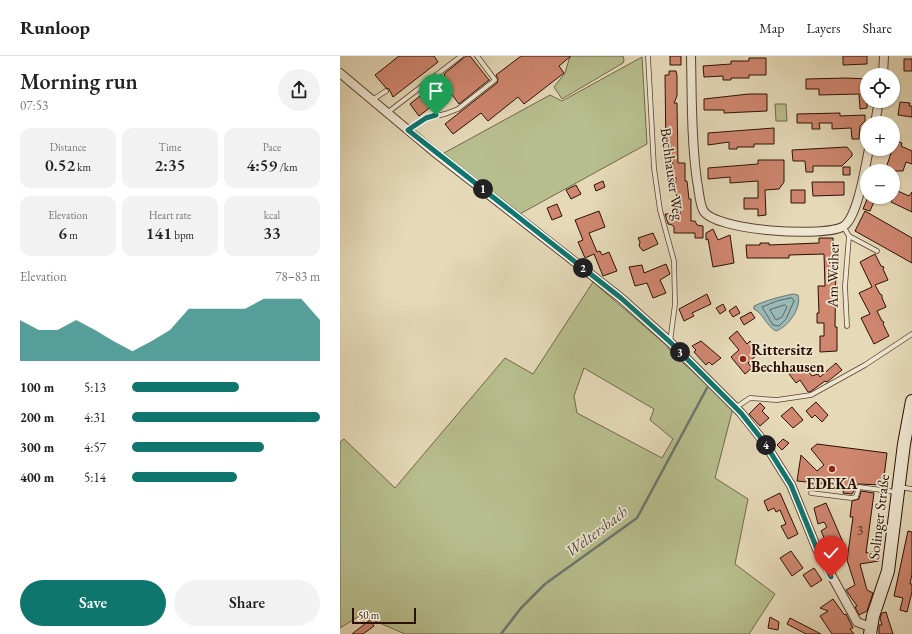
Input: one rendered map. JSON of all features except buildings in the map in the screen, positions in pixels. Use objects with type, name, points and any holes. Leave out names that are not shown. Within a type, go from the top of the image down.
[{"type":"main road","name":"Solinger Straße","points":[[870,630],[888,571],[898,490],[912,401]]},
{"type":"street","name":"Am Weiher","points":[[692,56],[694,162],[700,199],[704,212],[710,217],[722,223],[774,231],[828,230],[843,226],[850,219],[855,207],[867,156]]},
{"type":"street","points":[[883,68],[884,56]]},
{"type":"street","points":[[340,73],[408,130],[621,298],[670,342],[735,408],[764,442],[791,485],[817,549],[857,622],[870,630]]},
{"type":"lane","points":[[387,113],[461,56]]},
{"type":"lane","points":[[408,130],[426,118],[445,114],[458,109],[495,80],[477,56]]},
{"type":"lane","name":"Bechhauser Weg","points":[[648,56],[654,168],[660,210],[674,261],[675,304],[670,342]]},
{"type":"lane","points":[[372,100],[386,91]]},
{"type":"lane","name":"Am Weiher","points":[[843,226],[849,236],[845,286],[847,326]]},
{"type":"lane","points":[[849,236],[877,251]]},
{"type":"lane","points":[[735,408],[750,398],[777,400],[810,395],[865,365],[912,334]]},
{"type":"lane","points":[[811,493],[851,498],[856,497],[859,487],[898,490],[912,489]]},
{"type":"green space","points":[[570,56],[623,56],[624,60],[623,63],[562,99],[554,87],[565,73]]},
{"type":"green space","points":[[642,57],[647,144],[518,215],[444,153],[550,95],[562,101]]},
{"type":"green space","points":[[775,104],[786,104],[787,121],[776,121]]},
{"type":"green space","points":[[593,282],[665,344],[672,353],[733,408],[715,478],[748,499],[735,564],[775,594],[749,634],[405,634],[361,615],[340,628],[340,442],[344,439],[395,488],[505,358],[533,374]],"holes":[[[584,368],[654,409],[650,420],[673,439],[662,458],[577,413],[574,396]]]},
{"type":"water","points":[[793,294],[798,295],[799,300],[796,311],[785,326],[776,331],[754,309],[754,306],[764,302]]},
{"type":"waterway","name":"Weltersbach","points":[[501,634],[521,608],[545,584],[637,518],[707,388]]},
{"type":"place","name":"Rittersitz Bechhausen","points":[[743,359]]},
{"type":"place","name":"EDEKA","points":[[832,469]]},
{"type":"route","points":[[436,115],[426,118],[408,130],[554,247],[621,298],[670,342],[741,413],[764,442],[791,485],[817,549],[831,577]]}]
